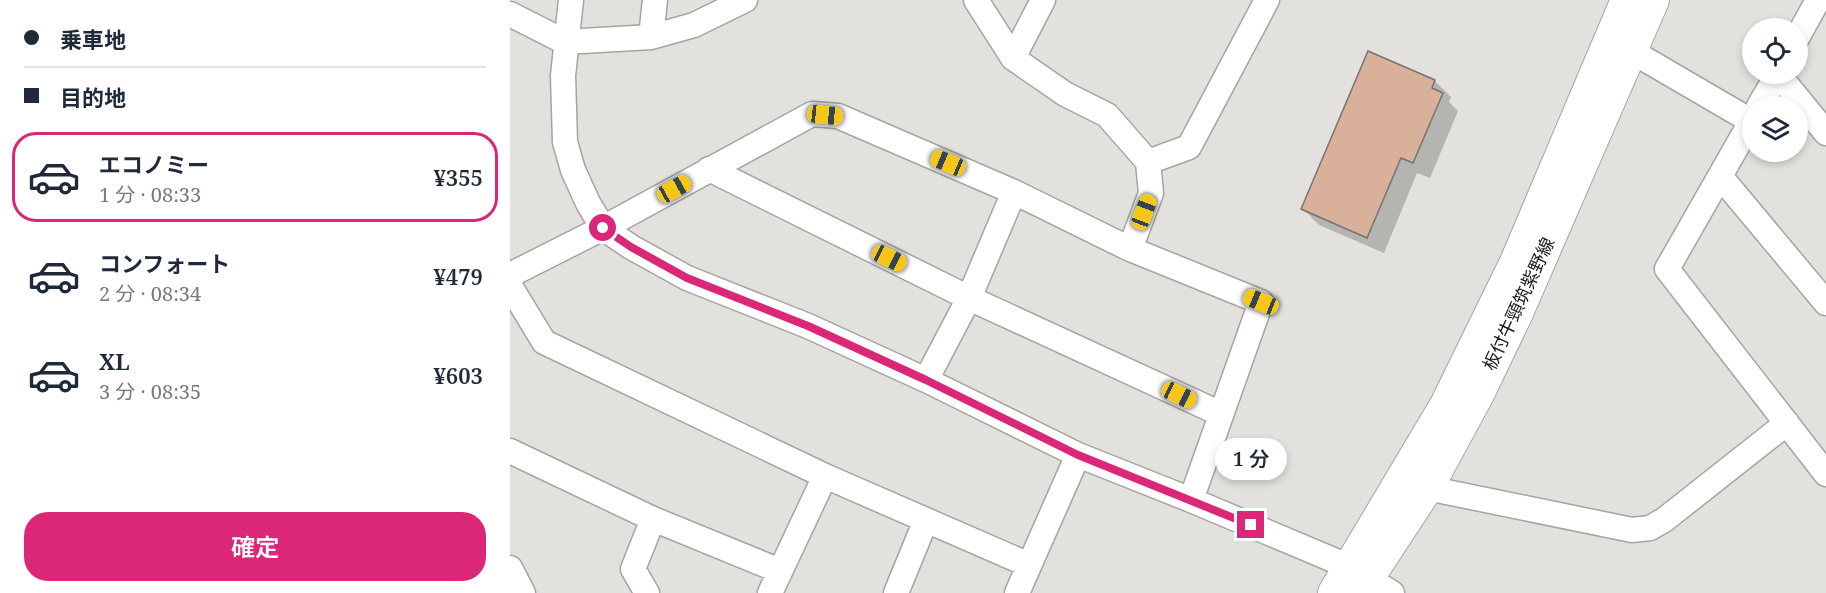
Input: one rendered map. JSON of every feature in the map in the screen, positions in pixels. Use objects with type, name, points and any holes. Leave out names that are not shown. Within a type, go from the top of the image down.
[{"type":"main road","name":"板付牛頸筑紫野線","points":[[1334,593],[1367,583],[1427,488],[1478,394],[1516,315],[1621,43],[1627,0]]},
{"type":"main road","name":"板付牛頸筑紫野線","points":[[1367,583],[1446,405],[1621,43],[1653,0]]},
{"type":"street","points":[[571,0],[562,76],[565,142],[573,170],[588,203],[603,228],[631,247],[687,278],[808,326],[926,380],[1078,455],[1191,500],[1367,583]]},
{"type":"street","points":[[651,37],[655,0]]},
{"type":"street","points":[[510,14],[565,42],[651,37],[694,25],[745,0]]},
{"type":"street","points":[[976,0],[1013,58],[1065,94],[1107,115],[1148,162],[1151,193],[1130,249]]},
{"type":"street","points":[[1013,58],[1043,0]]},
{"type":"street","points":[[1148,162],[1189,147],[1267,0]]},
{"type":"street","points":[[1808,18],[1818,0]]},
{"type":"street","points":[[1621,43],[1742,114]]},
{"type":"street","points":[[1765,96],[1778,74],[1796,96]]},
{"type":"street","points":[[1808,111],[1826,133]]},
{"type":"street","points":[[510,275],[603,228],[812,114],[838,116],[1014,192],[1130,249],[1261,302],[1191,500]]},
{"type":"street","points":[[1742,138],[1667,268],[1826,474]]},
{"type":"street","points":[[709,169],[969,298],[1221,414]]},
{"type":"street","points":[[1720,176],[1826,303]]},
{"type":"street","points":[[926,380],[969,298],[1014,192]]},
{"type":"street","points":[[510,286],[544,342],[825,476],[1029,565]]},
{"type":"street","points":[[1427,488],[1632,530],[1650,528],[1664,520],[1787,423]]},
{"type":"street","points":[[510,451],[653,519],[780,571]]},
{"type":"street","points":[[1017,593],[1078,455]]},
{"type":"street","points":[[770,593],[825,476]]},
{"type":"street","points":[[647,593],[633,569],[653,519]]},
{"type":"street","points":[[896,593],[926,520]]},
{"type":"street","points":[[510,568],[520,592]]},
{"type":"building","points":[[1368,51],[1435,80],[1432,88],[1443,93],[1413,163],[1401,158],[1367,238],[1301,209]]},
{"type":"route","points":[[603,228],[631,247],[687,278],[808,326],[926,380],[1078,455],[1251,525]]}]
